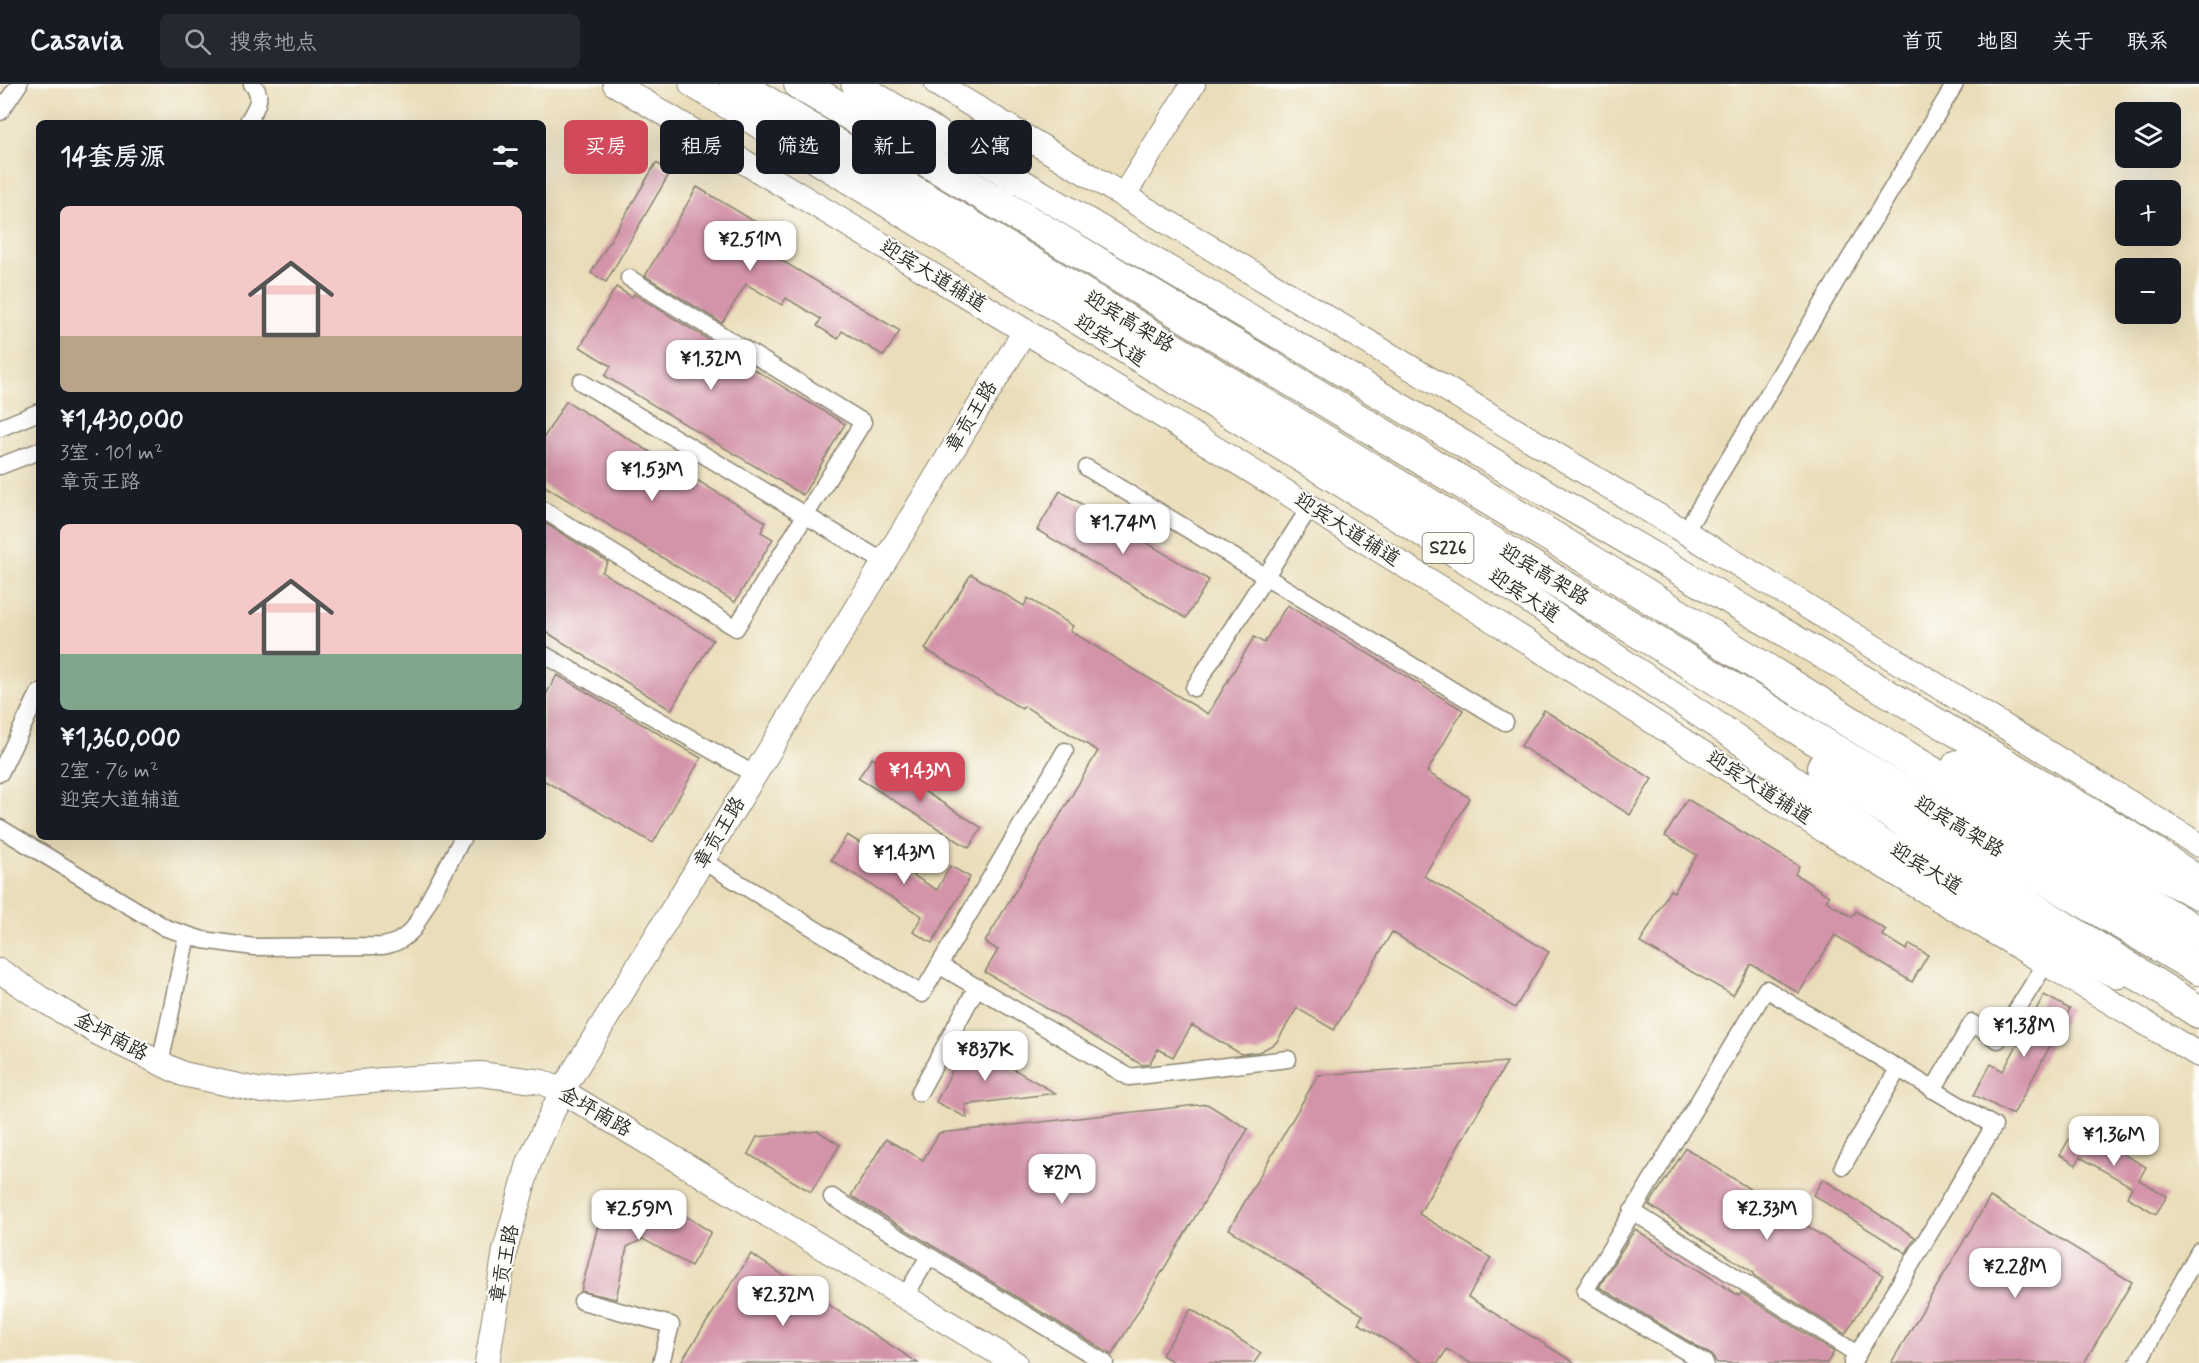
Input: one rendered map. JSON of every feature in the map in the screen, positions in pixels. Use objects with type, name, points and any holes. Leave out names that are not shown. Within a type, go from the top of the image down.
[{"type":"highway","name":"迎宾高架路","points":[[736,84],[1538,572],[2199,969]]},
{"type":"highway","name":"迎宾高架路","points":[[800,84],[1555,539],[2045,843],[2199,933]]},
{"type":"highway","points":[[1555,539],[1750,645],[1958,766],[2121,855],[2199,893]]},
{"type":"highway","points":[[1538,572],[2020,900],[2199,1014]]},
{"type":"main road","name":"迎宾大道","points":[[693,84],[1515,590],[1736,738],[1876,839],[2021,928],[2199,1014]]},
{"type":"main road","points":[[855,84],[1566,505],[2134,837],[2199,880]]},
{"type":"street","points":[[0,112],[19,84]]},
{"type":"street","points":[[250,120],[258,106],[259,95],[252,84]]},
{"type":"street","name":"迎宾大道辅道","points":[[615,84],[1025,331],[1504,627],[1827,832],[2199,1055]]},
{"type":"street","points":[[937,84],[1685,532],[2199,845]]},
{"type":"street","points":[[1124,195],[1193,84]]},
{"type":"street","points":[[1685,532],[1955,84]]},
{"type":"street","points":[[546,512],[736,628],[863,422],[629,278]]},
{"type":"street","name":"章贡王路","points":[[487,1363],[505,1250],[529,1163],[562,1091],[1025,331]]},
{"type":"street","points":[[581,382],[884,562]]},
{"type":"street","points":[[0,428],[36,413]]},
{"type":"street","points":[[0,466],[36,452]]},
{"type":"street","points":[[1088,468],[1505,722]]},
{"type":"street","points":[[1194,688],[1310,507]]},
{"type":"street","points":[[546,656],[755,775]]},
{"type":"street","points":[[0,773],[36,699]]},
{"type":"street","points":[[703,861],[922,994],[1065,751]]},
{"type":"street","points":[[0,828],[166,928],[204,940],[254,947],[383,946],[397,943],[414,928],[461,840]]},
{"type":"street","points":[[160,1064],[187,935]]},
{"type":"street","points":[[1933,1090],[1972,1023],[1998,1040],[2046,963]]},
{"type":"street","points":[[939,965],[1129,1077],[1288,1059]]},
{"type":"street","name":"金坪南路","points":[[0,971],[100,1034],[160,1064],[183,1074],[262,1091],[480,1074],[542,1082],[562,1091],[1015,1363]]},
{"type":"street","points":[[919,1093],[977,987]]},
{"type":"street","points":[[1632,1211],[1854,1358],[1994,1126],[1766,989],[1632,1211],[1585,1291],[1705,1363]]},
{"type":"street","points":[[1843,1166],[1898,1069]]},
{"type":"street","points":[[832,1197],[1105,1363]]},
{"type":"street","points":[[2138,1363],[2199,1251]]},
{"type":"street","points":[[904,1298],[929,1256]]},
{"type":"street","points":[[582,1301],[670,1324],[661,1363]]},
{"type":"building","points":[[656,163],[660,165],[660,174],[669,174],[606,282],[591,273]]},
{"type":"building","points":[[697,187],[789,242],[779,259],[900,331],[884,356],[842,331],[838,339],[817,326],[821,319],[786,298],[782,305],[746,284],[722,323],[645,276]]},
{"type":"building","points":[[616,287],[632,297],[634,294],[711,341],[710,343],[845,424],[803,495],[605,376],[611,366],[580,347]]},
{"type":"building","points":[[566,401],[766,522],[761,532],[773,539],[735,602],[546,487],[546,434]]},
{"type":"building","points":[[1060,491],[1209,580],[1186,618],[1037,530]]},
{"type":"building","points":[[546,524],[608,562],[602,572],[713,640],[671,710],[546,632]]},
{"type":"building","points":[[971,574],[1024,606],[1028,598],[1073,626],[1070,631],[1208,714],[1254,637],[1264,643],[1287,605],[1463,710],[1427,772],[1470,798],[1424,876],[1549,952],[1515,1008],[1392,932],[1334,1030],[1297,1008],[1276,1043],[1259,1052],[1241,1054],[1192,1025],[1173,1057],[1158,1049],[1149,1064],[1142,1065],[985,972],[998,950],[985,942],[1098,751],[1024,706],[1022,709],[925,649]]},
{"type":"building","points":[[557,675],[701,758],[653,843],[546,782],[546,695]]},
{"type":"building","points":[[1544,710],[1652,779],[1630,815],[1521,746]]},
{"type":"building","points":[[872,758],[982,828],[969,848],[858,778]]},
{"type":"building","points":[[1687,799],[1799,866],[1795,874],[1829,896],[1826,901],[1852,917],[1856,911],[1886,930],[1882,935],[1906,950],[1910,944],[1928,955],[1912,982],[1835,935],[1799,993],[1751,964],[1733,995],[1640,943],[1670,890],[1674,892],[1697,855],[1665,836]]},
{"type":"building","points":[[847,835],[937,890],[950,866],[970,877],[932,943],[913,932],[922,916],[831,860]]},
{"type":"building","points":[[2044,995],[2070,1009],[2013,1115],[1974,1095],[1991,1064],[2003,1071]]},
{"type":"building","points":[[967,1042],[1055,1093],[965,1105],[967,1118],[936,1102]]},
{"type":"building","points":[[1507,1062],[1419,1214],[1491,1258],[1468,1297],[1575,1363],[1470,1363],[1447,1349],[1438,1363],[1423,1363],[1358,1323],[1363,1315],[1229,1229],[1318,1075]]},
{"type":"building","points":[[1207,1104],[1248,1129],[1112,1355],[851,1196],[886,1139],[923,1160],[939,1133]]},
{"type":"building","points":[[2076,1127],[2146,1167],[2139,1180],[2167,1196],[2156,1214],[2127,1197],[2132,1187],[2080,1157],[2076,1165],[2060,1155]]},
{"type":"building","points":[[818,1131],[840,1145],[811,1192],[748,1154],[757,1137]]},
{"type":"building","points":[[1686,1148],[1883,1275],[1845,1334],[1649,1205]]},
{"type":"building","points":[[1823,1179],[1915,1237],[1906,1253],[1813,1195]]},
{"type":"building","points":[[651,1194],[711,1232],[691,1266],[643,1239],[627,1247],[616,1299],[581,1291],[600,1218]]},
{"type":"building","points":[[1990,1197],[2132,1282],[2084,1363],[1891,1363]]},
{"type":"building","points":[[1635,1229],[1739,1296],[1741,1293],[1834,1352],[1827,1363],[1717,1363],[1710,1354],[1599,1287]]},
{"type":"building","points":[[751,1254],[918,1363],[680,1363]]},
{"type":"building","points":[[1191,1309],[1261,1353],[1254,1363],[1175,1363],[1162,1355]]}]
